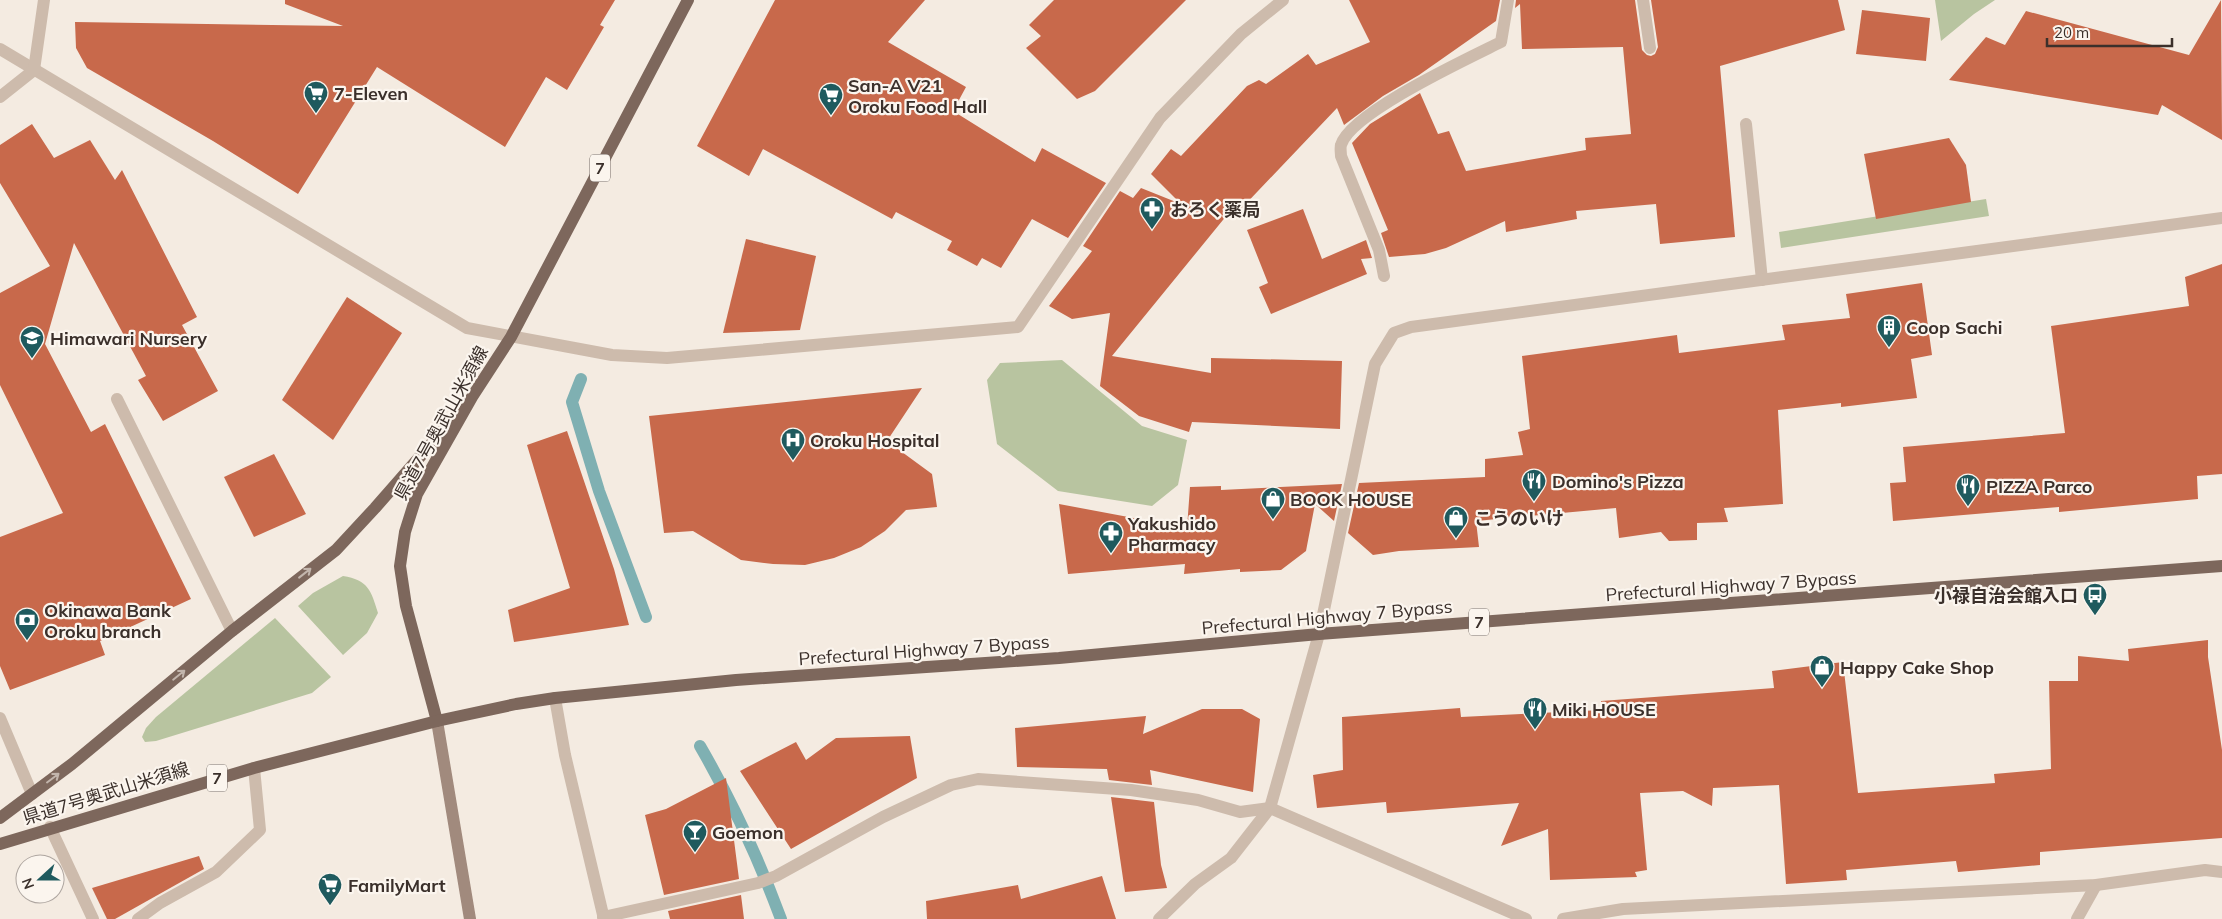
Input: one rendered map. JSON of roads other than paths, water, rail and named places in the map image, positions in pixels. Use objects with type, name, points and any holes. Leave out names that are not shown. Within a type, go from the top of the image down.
[{"type":"main road","name":"県道7号奥武山米須線","points":[[0,844],[50,827],[254,768],[437,721],[406,606],[400,566],[405,532],[417,494],[472,397],[511,337],[688,0]]},
{"type":"main road","points":[[0,818],[72,764],[232,631],[336,550],[472,397]]},
{"type":"main road","name":"Prefectural Highway 7 Bypass","points":[[437,721],[516,704],[555,698],[736,680],[1059,658],[1319,634],[2222,566]]},
{"type":"main road","points":[[437,721],[470,919]]},
{"type":"street","points":[[0,97],[34,70],[44,0]]},
{"type":"street","points":[[0,49],[467,328],[612,356],[667,358],[1018,327],[1160,118],[1241,34],[1283,0]]},
{"type":"street","points":[[1384,276],[1379,250],[1341,156],[1341,144],[1349,133],[1377,108],[1501,42],[1508,0]]},
{"type":"street","points":[[1643,0],[1650,48]]},
{"type":"street","points":[[1746,124],[1762,280]]},
{"type":"street","points":[[1159,919],[1196,884],[1231,858],[1270,808],[1319,634],[1375,364],[1394,334],[1411,327],[2222,218]]},
{"type":"street","points":[[117,399],[232,631]]},
{"type":"street","points":[[555,698],[565,755],[604,918],[758,882],[776,876],[883,817],[950,785],[978,779],[1131,790],[1198,800],[1240,812],[1270,808],[1526,919]]},
{"type":"street","points":[[0,718],[32,794]]},
{"type":"street","points":[[138,919],[160,903],[216,872],[260,830],[254,768]]},
{"type":"street","points":[[50,827],[93,919]]},
{"type":"street","points":[[1563,919],[2096,885],[2206,870],[2222,872]]},
{"type":"street","points":[[2076,919],[2096,885]]},
{"type":"waterway","points":[[581,379],[572,402],[599,491],[646,617]]},
{"type":"waterway","points":[[700,746],[744,831],[781,919]]},
{"type":"place","name":"7-Eleven","points":[[316,114]]},
{"type":"place","name":"San-A V21 Oroku Food Hall","points":[[831,116]]},
{"type":"place","name":"おろく薬局","points":[[1152,230]]},
{"type":"place","name":"Coop Sachi","points":[[1889,348]]},
{"type":"place","name":"Himawari Nursery","points":[[32,359]]},
{"type":"place","name":"Oroku Hospital","points":[[793,461]]},
{"type":"place","name":"Domino's Pizza","points":[[1534,502]]},
{"type":"place","name":"PIZZA Parco","points":[[1968,507]]},
{"type":"place","name":"BOOK HOUSE","points":[[1273,520]]},
{"type":"place","name":"こうのいけ","points":[[1456,539]]},
{"type":"place","name":"Yakushido Pharmacy","points":[[1111,554]]},
{"type":"place","name":"小禄自治会館入口","points":[[2095,616]]},
{"type":"place","name":"Okinawa Bank Oroku branch","points":[[27,641]]},
{"type":"place","name":"Happy Cake Shop","points":[[1822,688]]},
{"type":"place","name":"Miki HOUSE","points":[[1535,730]]},
{"type":"place","name":"Goemon","points":[[695,853]]},
{"type":"place","name":"FamilyMart","points":[[330,906]]}]
